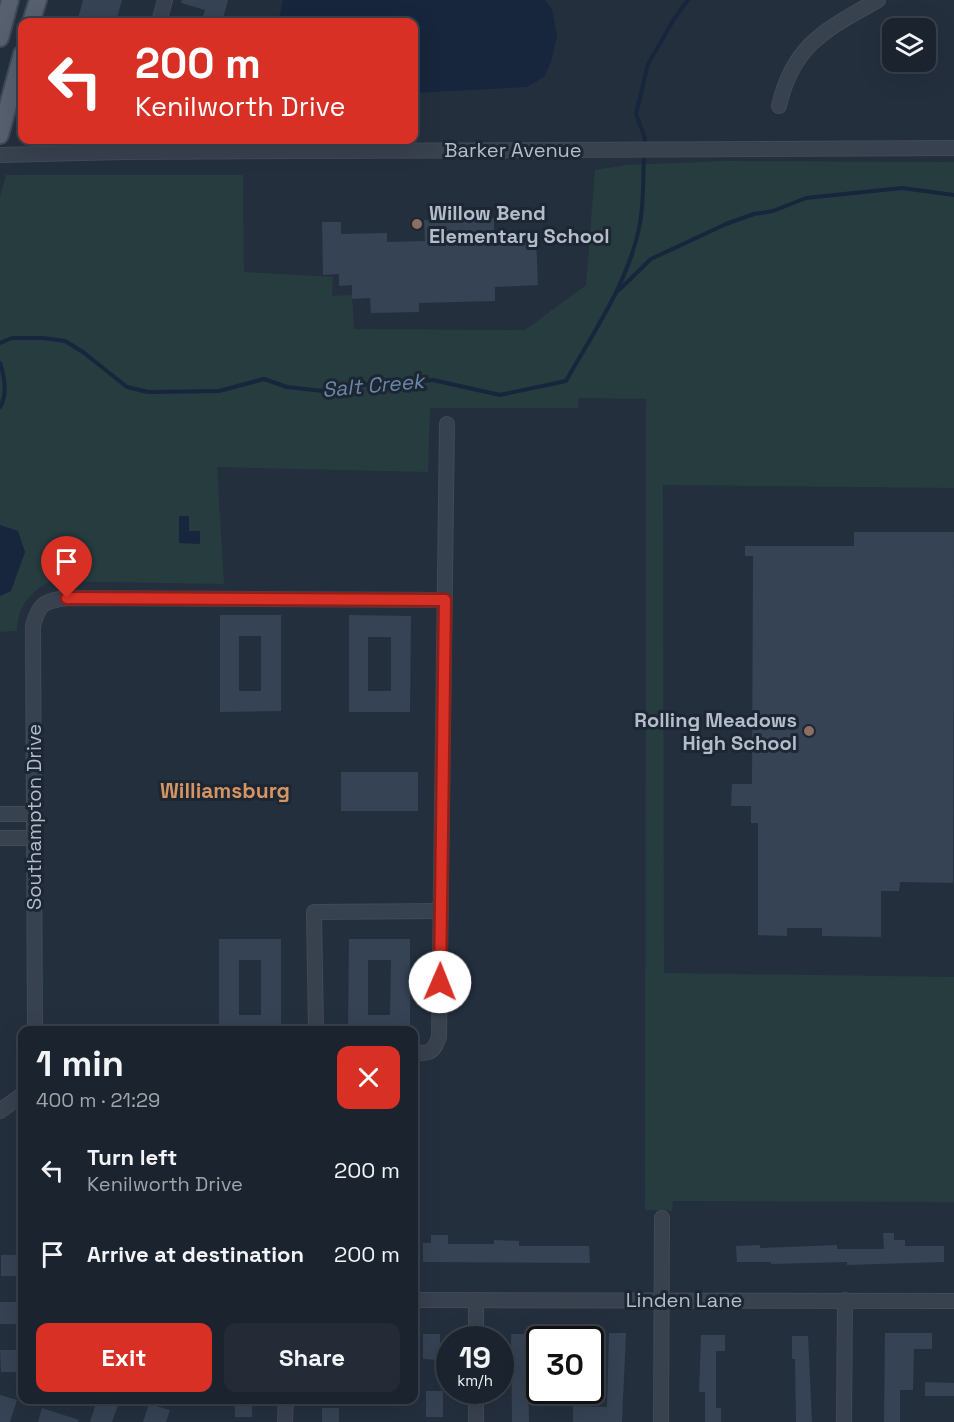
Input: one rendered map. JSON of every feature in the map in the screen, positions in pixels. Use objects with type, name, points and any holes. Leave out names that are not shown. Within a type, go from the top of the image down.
[{"type":"main road","points":[[0,38],[10,0]]},
{"type":"main road","points":[[32,18],[38,0]]},
{"type":"main road","points":[[0,135],[18,69]]},
{"type":"street","points":[[160,18],[165,0]]},
{"type":"street","points":[[779,106],[793,68],[812,41],[826,30],[878,0]]},
{"type":"street","name":"Barker Avenue","points":[[0,155],[125,146],[632,150],[954,148]]},
{"type":"street","points":[[418,1053],[429,1053],[434,1049],[439,1037],[447,424]]},
{"type":"street","name":"Southampton Drive","points":[[35,1026],[33,626],[41,604],[67,598],[445,600]]},
{"type":"street","points":[[0,814],[34,814]]},
{"type":"street","points":[[0,838],[33,838]]},
{"type":"street","points":[[316,1026],[314,912],[441,911]]},
{"type":"street","points":[[0,1111],[18,1098]]},
{"type":"street","points":[[661,1422],[662,1218]]},
{"type":"street","name":"Linden Lane","points":[[418,1299],[954,1301]]},
{"type":"street","points":[[476,1300],[476,1326]]},
{"type":"street","points":[[844,1422],[845,1300]]},
{"type":"street","points":[[285,1422],[286,1404]]},
{"type":"street","points":[[476,1404],[476,1422]]},
{"type":"green space","points":[[726,161],[954,162],[954,488],[663,485],[664,973],[954,977],[954,1202],[673,1201],[672,1211],[645,1210],[646,399],[579,398],[578,408],[430,408],[428,472],[217,467],[224,584],[50,581],[36,591],[22,607],[17,631],[0,632],[0,197],[6,175],[243,175],[244,272],[333,277],[332,296],[352,295],[354,329],[525,330],[586,285],[595,170],[627,165]]},
{"type":"water","points":[[283,0],[544,0],[552,9],[557,36],[551,62],[544,77],[527,87],[418,93],[418,18],[279,18]]},
{"type":"water","points":[[179,516],[189,516],[189,531],[200,531],[200,544],[179,543]]},
{"type":"water","points":[[0,525],[18,531],[25,552],[11,591],[0,596]]},
{"type":"building","points":[[83,0],[122,0],[117,18],[78,18]]},
{"type":"building","points":[[182,0],[228,0],[223,18],[202,18],[205,10],[181,3]]},
{"type":"building","points":[[494,218],[494,241],[536,240],[538,285],[495,287],[495,301],[419,303],[419,312],[371,313],[370,298],[352,299],[352,285],[339,286],[339,274],[323,275],[322,222],[341,222],[341,234],[387,233],[387,242],[425,241],[424,220]]},
{"type":"building","points":[[854,532],[954,532],[953,883],[900,882],[899,891],[881,891],[881,937],[822,936],[822,928],[787,928],[787,936],[758,935],[758,823],[751,823],[751,806],[731,806],[732,784],[752,784],[753,556],[745,556],[745,546],[854,546]]},
{"type":"building","points":[[220,615],[281,615],[281,711],[220,712]],"holes":[[[239,636],[261,636],[261,691],[239,691]]]},
{"type":"building","points":[[349,615],[411,616],[410,712],[349,712]],"holes":[[[368,637],[391,637],[391,691],[368,691]]]},
{"type":"building","points":[[341,772],[418,772],[418,811],[341,811]]},
{"type":"building","points":[[219,939],[281,939],[281,1026],[219,1026]],"holes":[[[239,960],[261,960],[261,1015],[239,1015]]]},
{"type":"building","points":[[349,939],[410,939],[410,1026],[348,1026]],"holes":[[[368,960],[391,960],[390,1015],[368,1015]]]},
{"type":"building","points":[[883,1233],[894,1233],[894,1240],[905,1240],[905,1246],[944,1246],[944,1262],[847,1265],[847,1262],[771,1264],[771,1262],[737,1262],[736,1246],[760,1245],[760,1248],[837,1245],[837,1249],[884,1249]]},
{"type":"building","points":[[431,1235],[448,1235],[448,1244],[494,1244],[494,1240],[519,1241],[519,1246],[589,1246],[590,1263],[423,1262],[423,1243],[431,1243]]},
{"type":"building","points":[[1,1255],[18,1255],[18,1276],[1,1276]]},
{"type":"building","points":[[0,1302],[18,1302],[18,1324],[0,1324]]},
{"type":"building","points":[[609,1333],[626,1333],[622,1422],[573,1422],[573,1406],[607,1407]]},
{"type":"building","points":[[885,1333],[932,1333],[932,1349],[914,1349],[913,1390],[900,1390],[900,1422],[884,1422]]},
{"type":"building","points":[[423,1334],[436,1334],[436,1360],[423,1359]]},
{"type":"building","points":[[514,1334],[526,1334],[526,1404],[529,1404],[529,1422],[512,1422]]},
{"type":"building","points":[[701,1335],[725,1335],[725,1351],[716,1351],[716,1408],[721,1408],[721,1422],[705,1422],[705,1392],[699,1392]]},
{"type":"building","points":[[792,1336],[808,1336],[812,1422],[796,1422],[795,1359],[792,1359]]},
{"type":"building","points":[[0,1350],[18,1350],[18,1372],[1,1372]]},
{"type":"building","points":[[925,1382],[954,1383],[954,1396],[925,1396]]},
{"type":"building","points":[[426,1391],[436,1391],[436,1404],[443,1404],[443,1417],[426,1417]]},
{"type":"building","points":[[0,1395],[17,1400],[10,1422],[0,1422]]},
{"type":"building","points":[[96,1404],[119,1404],[112,1422],[90,1422]]},
{"type":"building","points":[[149,1404],[170,1410],[166,1422],[143,1422]]},
{"type":"building","points":[[235,1404],[252,1404],[252,1417],[235,1417]]},
{"type":"building","points":[[42,1408],[79,1420],[78,1422],[38,1422]]},
{"type":"building","points":[[322,1408],[339,1408],[339,1422],[322,1422]]},
{"type":"waterway","name":"Salt Creek","points":[[644,146],[645,138],[636,114],[648,64],[674,19],[688,0]]},
{"type":"waterway","name":"Salt Creek","points":[[0,343],[12,338],[65,341],[83,352],[127,387],[148,392],[219,391],[264,379],[287,387],[332,392],[357,384],[374,385],[433,380],[500,395],[566,381],[610,305],[628,265],[640,223],[644,154]]},
{"type":"waterway","points":[[619,290],[651,259],[726,224],[754,214],[773,211],[806,198],[902,188],[954,195]]},
{"type":"waterway","name":"Salt Creek","points":[[0,363],[5,386],[0,407]]},
{"type":"place","name":"Willow Bend Elementary School","points":[[417,224]]},
{"type":"place","name":"Rolling Meadows High School","points":[[809,731]]},
{"type":"district","name":"Williamsburg","points":[[225,790]]},
{"type":"route","points":[[67,598],[445,600],[440,982]]}]
